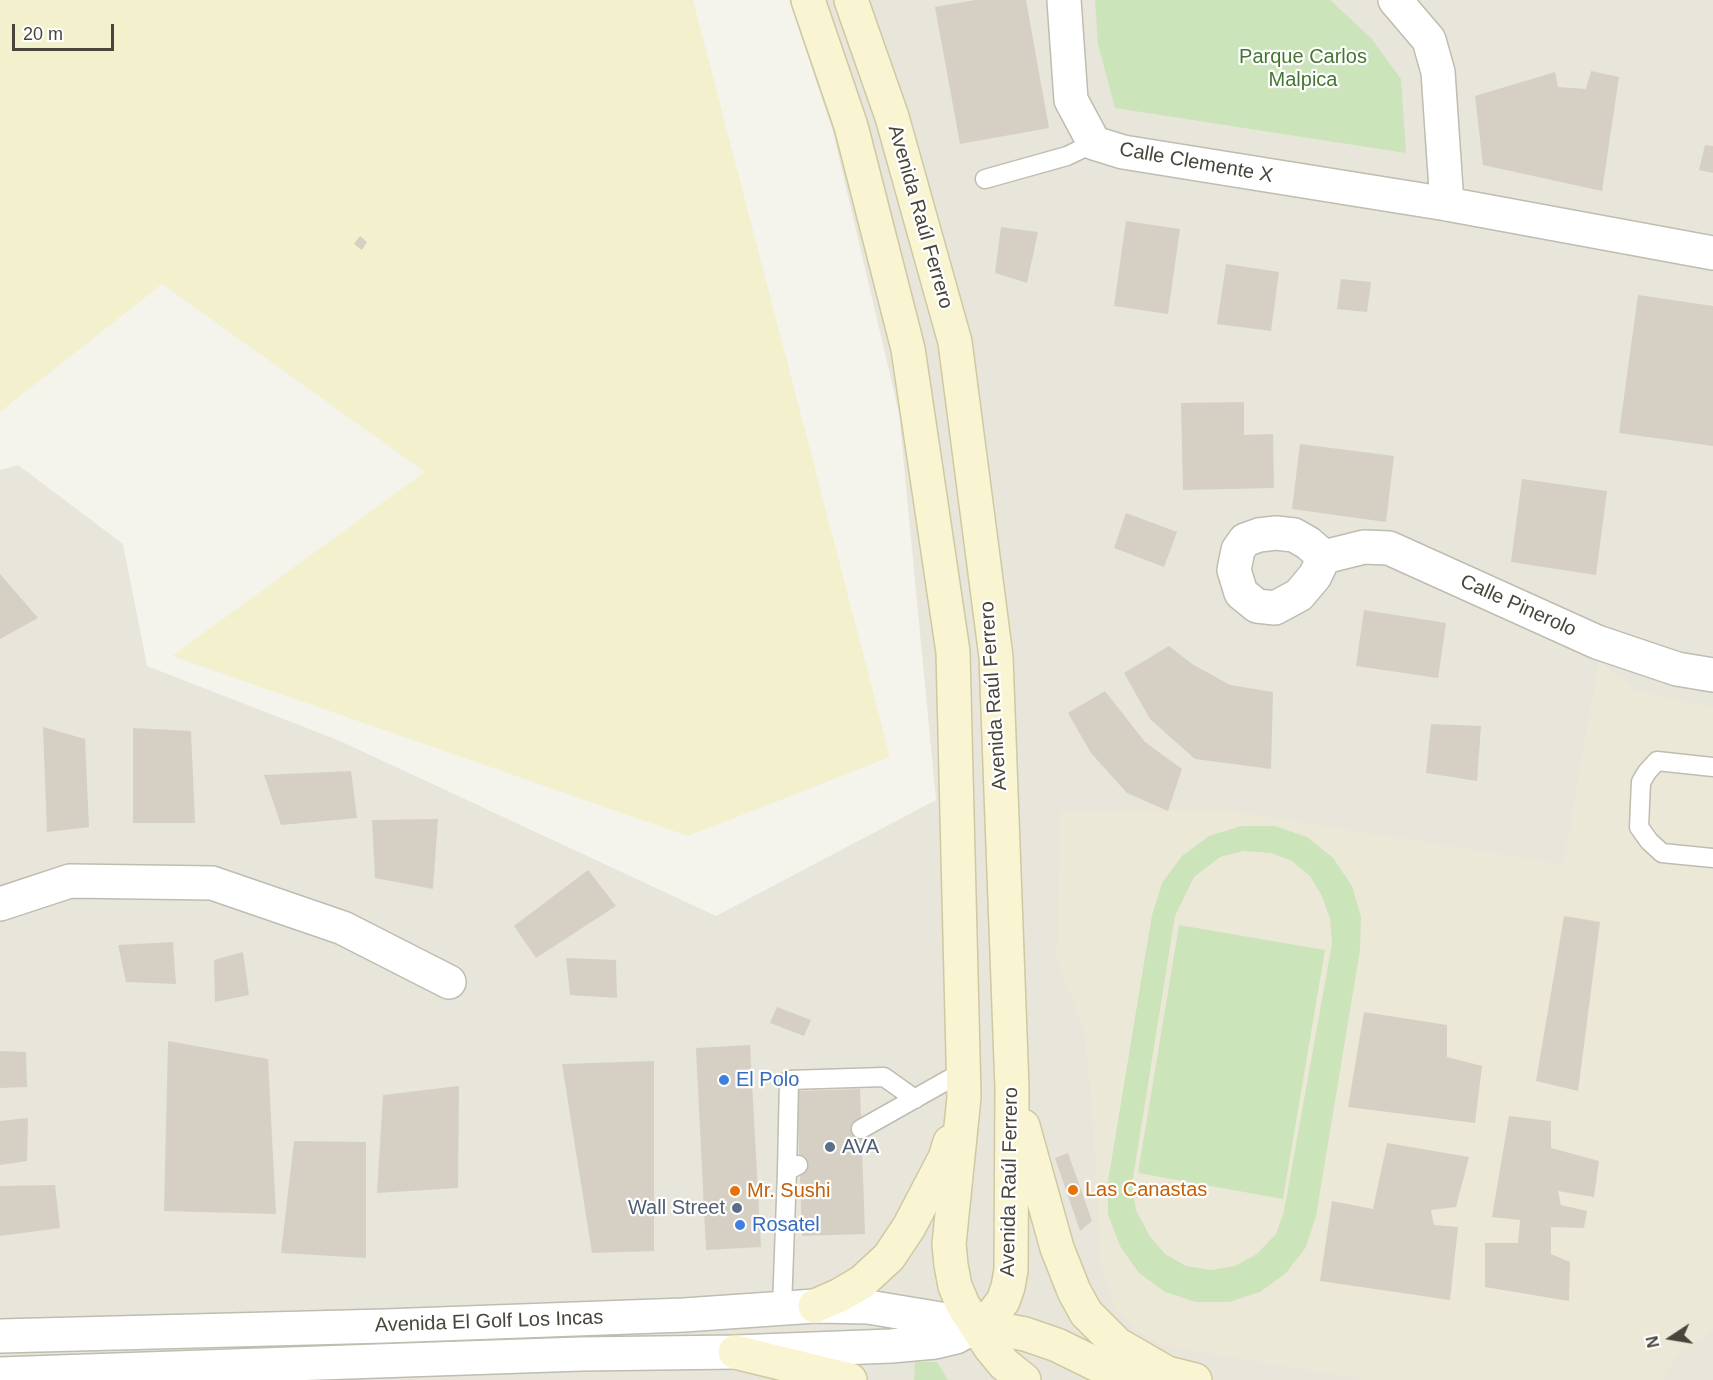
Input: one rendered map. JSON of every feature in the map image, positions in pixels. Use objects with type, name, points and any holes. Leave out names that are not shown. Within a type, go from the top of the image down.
[{"type":"main road","name":"Avenida Raúl Ferrero","points":[[808,0],[851,126],[908,349],[953,652],[963,1085],[949,1244],[955,1286],[963,1305],[990,1347],[1004,1364],[1024,1380]]},
{"type":"main road","name":"Avenida Raúl Ferrero","points":[[851,0],[892,117],[955,342],[996,657],[1012,1088],[1011,1270],[1003,1301],[993,1314],[977,1325]]},
{"type":"main road","points":[[815,1306],[862,1282],[889,1257],[909,1227],[945,1158],[963,1085]]},
{"type":"main road","points":[[1012,1088],[1057,1248],[1074,1291],[1086,1312],[1117,1344],[1167,1373],[1195,1380]]},
{"type":"main road","points":[[977,1325],[1025,1334],[1057,1345],[1110,1371],[1135,1380]]},
{"type":"main road","points":[[735,1352],[850,1380]]},
{"type":"street","name":"Calle Clemente X","points":[[1064,0],[1071,100],[1094,143],[1123,152],[1447,204],[1713,253]]},
{"type":"street","points":[[1395,0],[1429,40],[1438,72],[1447,204]]},
{"type":"street","name":"Calle Pinerolo","points":[[1324,557],[1364,547],[1389,548],[1597,642],[1677,669],[1713,675]]},
{"type":"street","points":[[0,904],[70,881],[212,883],[343,928],[449,982]]},
{"type":"street","name":"Avenida El Golf Los Incas","points":[[0,1336],[385,1326],[684,1315],[815,1306],[868,1307],[977,1325]]},
{"type":"street","name":"Avenida Raúl Ferrero","points":[[735,1352],[935,1342],[956,1337],[977,1325]]},
{"type":"street","name":"Avenida El Golf Los Incas","points":[[0,1374],[387,1371],[580,1354],[735,1352]]},
{"type":"lane","points":[[985,179],[1067,156],[1094,143]]},
{"type":"lane","points":[[1713,767],[1657,761],[1641,782],[1639,827],[1662,853],[1713,858]]},
{"type":"lane","points":[[782,1308],[794,1167],[789,1080],[884,1077],[915,1099]]},
{"type":"lane","points":[[861,1130],[915,1099],[963,1085]]},
{"type":"shaded area","points":[[789,0],[1713,0],[1713,1380],[0,1380],[0,470],[18,465],[123,544],[147,666],[340,741],[716,916],[936,800],[899,413],[833,132]]},
{"type":"shaded area","points":[[1599,661],[1637,691],[1713,708],[1713,1330],[1677,1356],[1662,1380],[1365,1380],[1161,1345],[1134,1329],[1116,1309],[1101,1264],[1093,1122],[1085,1034],[1057,960],[1060,811],[1224,810],[1563,864]]},
{"type":"green space","name":"Parque Carlos Malpica","points":[[1095,0],[1330,0],[1371,38],[1401,79],[1406,153],[1115,108],[1098,44]]},
{"type":"green space","points":[[1241,826],[1275,826],[1307,837],[1333,858],[1352,886],[1361,917],[1360,950],[1316,1216],[1306,1247],[1286,1273],[1260,1292],[1229,1302],[1196,1302],[1165,1292],[1139,1273],[1120,1246],[1108,1214],[1108,1181],[1152,915],[1162,883],[1182,856],[1209,836]],"holes":[[[1244,851],[1271,853],[1292,861],[1310,876],[1322,896],[1330,919],[1332,944],[1284,1211],[1276,1234],[1257,1254],[1235,1266],[1211,1270],[1186,1266],[1165,1254],[1149,1235],[1136,1210],[1132,1184],[1175,916],[1194,877],[1220,857]]]},
{"type":"green space","points":[[1179,925],[1325,950],[1283,1199],[1138,1173]]},
{"type":"green space","points":[[915,1362],[937,1362],[948,1380],[914,1380]]},
{"type":"sand","points":[[0,0],[693,0],[890,757],[688,836],[172,656],[425,472],[162,284],[0,412]]},
{"type":"building","points":[[975,0],[1026,0],[1049,128],[960,144],[935,7]]},
{"type":"building","points":[[1591,71],[1619,77],[1602,191],[1483,165],[1475,96],[1555,72],[1558,87],[1586,89]]},
{"type":"building","points":[[1705,145],[1713,146],[1713,173],[1699,170]]},
{"type":"building","points":[[1126,221],[1180,229],[1168,314],[1114,306]]},
{"type":"building","points":[[1001,227],[1038,232],[1027,283],[995,273]]},
{"type":"building","points":[[360,236],[367,242],[362,250],[354,244]]},
{"type":"building","points":[[1226,264],[1279,272],[1271,331],[1217,324]]},
{"type":"building","points":[[1341,279],[1371,282],[1367,312],[1337,309]]},
{"type":"building","points":[[1638,295],[1713,306],[1713,446],[1619,433]]},
{"type":"building","points":[[1244,402],[1244,435],[1273,434],[1274,488],[1183,490],[1181,403]]},
{"type":"building","points":[[1300,444],[1394,456],[1386,522],[1292,509]]},
{"type":"building","points":[[1522,479],[1607,491],[1596,575],[1511,562]]},
{"type":"building","points":[[1126,513],[1177,532],[1164,567],[1114,548]]},
{"type":"building","points":[[0,574],[38,618],[0,639]]},
{"type":"building","points":[[1364,610],[1446,623],[1438,678],[1356,666]]},
{"type":"building","points":[[1169,646],[1192,664],[1230,685],[1273,692],[1271,769],[1195,759],[1150,719],[1124,673]]},
{"type":"building","points":[[1105,691],[1145,742],[1182,769],[1168,811],[1127,793],[1091,753],[1068,713]]},
{"type":"building","points":[[1431,724],[1481,726],[1477,781],[1426,773]]},
{"type":"building","points":[[43,727],[85,739],[89,827],[47,832]]},
{"type":"building","points":[[133,728],[191,731],[195,823],[133,823]]},
{"type":"building","points":[[351,771],[357,818],[281,825],[264,775]]},
{"type":"building","points":[[438,819],[433,889],[375,878],[372,820]]},
{"type":"building","points":[[588,870],[616,906],[536,958],[514,926]]},
{"type":"building","points":[[1564,916],[1600,922],[1578,1091],[1536,1081]]},
{"type":"building","points":[[173,942],[176,984],[126,982],[118,945]]},
{"type":"building","points":[[243,952],[249,995],[215,1002],[214,960]]},
{"type":"building","points":[[566,958],[616,960],[617,998],[570,995]]},
{"type":"building","points":[[777,1007],[811,1020],[804,1036],[770,1023]]},
{"type":"building","points":[[1364,1012],[1447,1025],[1447,1057],[1482,1066],[1475,1123],[1348,1107]]},
{"type":"building","points":[[168,1041],[268,1059],[276,1214],[164,1211]]},
{"type":"building","points":[[750,1045],[761,1247],[706,1250],[696,1048]]},
{"type":"building","points":[[0,1051],[26,1052],[27,1087],[0,1088]]},
{"type":"building","points":[[654,1061],[654,1251],[592,1253],[562,1064]]},
{"type":"building","points":[[459,1086],[458,1188],[377,1193],[383,1095]]},
{"type":"building","name":"AVA","points":[[860,1089],[865,1234],[802,1236],[797,1091]]},
{"type":"building","points":[[1509,1116],[1551,1121],[1551,1148],[1599,1161],[1594,1197],[1558,1191],[1561,1205],[1587,1211],[1584,1228],[1551,1227],[1551,1254],[1570,1262],[1569,1301],[1485,1287],[1485,1243],[1518,1243],[1520,1220],[1492,1217]]},
{"type":"building","points":[[28,1118],[27,1161],[0,1165],[0,1121]]},
{"type":"building","points":[[294,1141],[366,1142],[366,1258],[281,1253]]},
{"type":"building","points":[[1387,1143],[1469,1157],[1456,1207],[1431,1210],[1434,1225],[1458,1227],[1450,1300],[1320,1281],[1332,1201],[1373,1209]]},
{"type":"building","name":"Las Canastas","points":[[1068,1153],[1092,1221],[1080,1231],[1055,1158]]},
{"type":"building","points":[[55,1185],[60,1228],[0,1236],[0,1186]]},
{"type":"place","name":"El Polo","points":[[724,1080]]},
{"type":"place","name":"AVA","points":[[830,1147]]},
{"type":"place","name":"Las Canastas","points":[[1073,1190]]},
{"type":"place","name":"Mr. Sushi","points":[[735,1191]]},
{"type":"place","name":"Wall Street","points":[[737,1208]]},
{"type":"place","name":"Rosatel","points":[[740,1225]]}]
